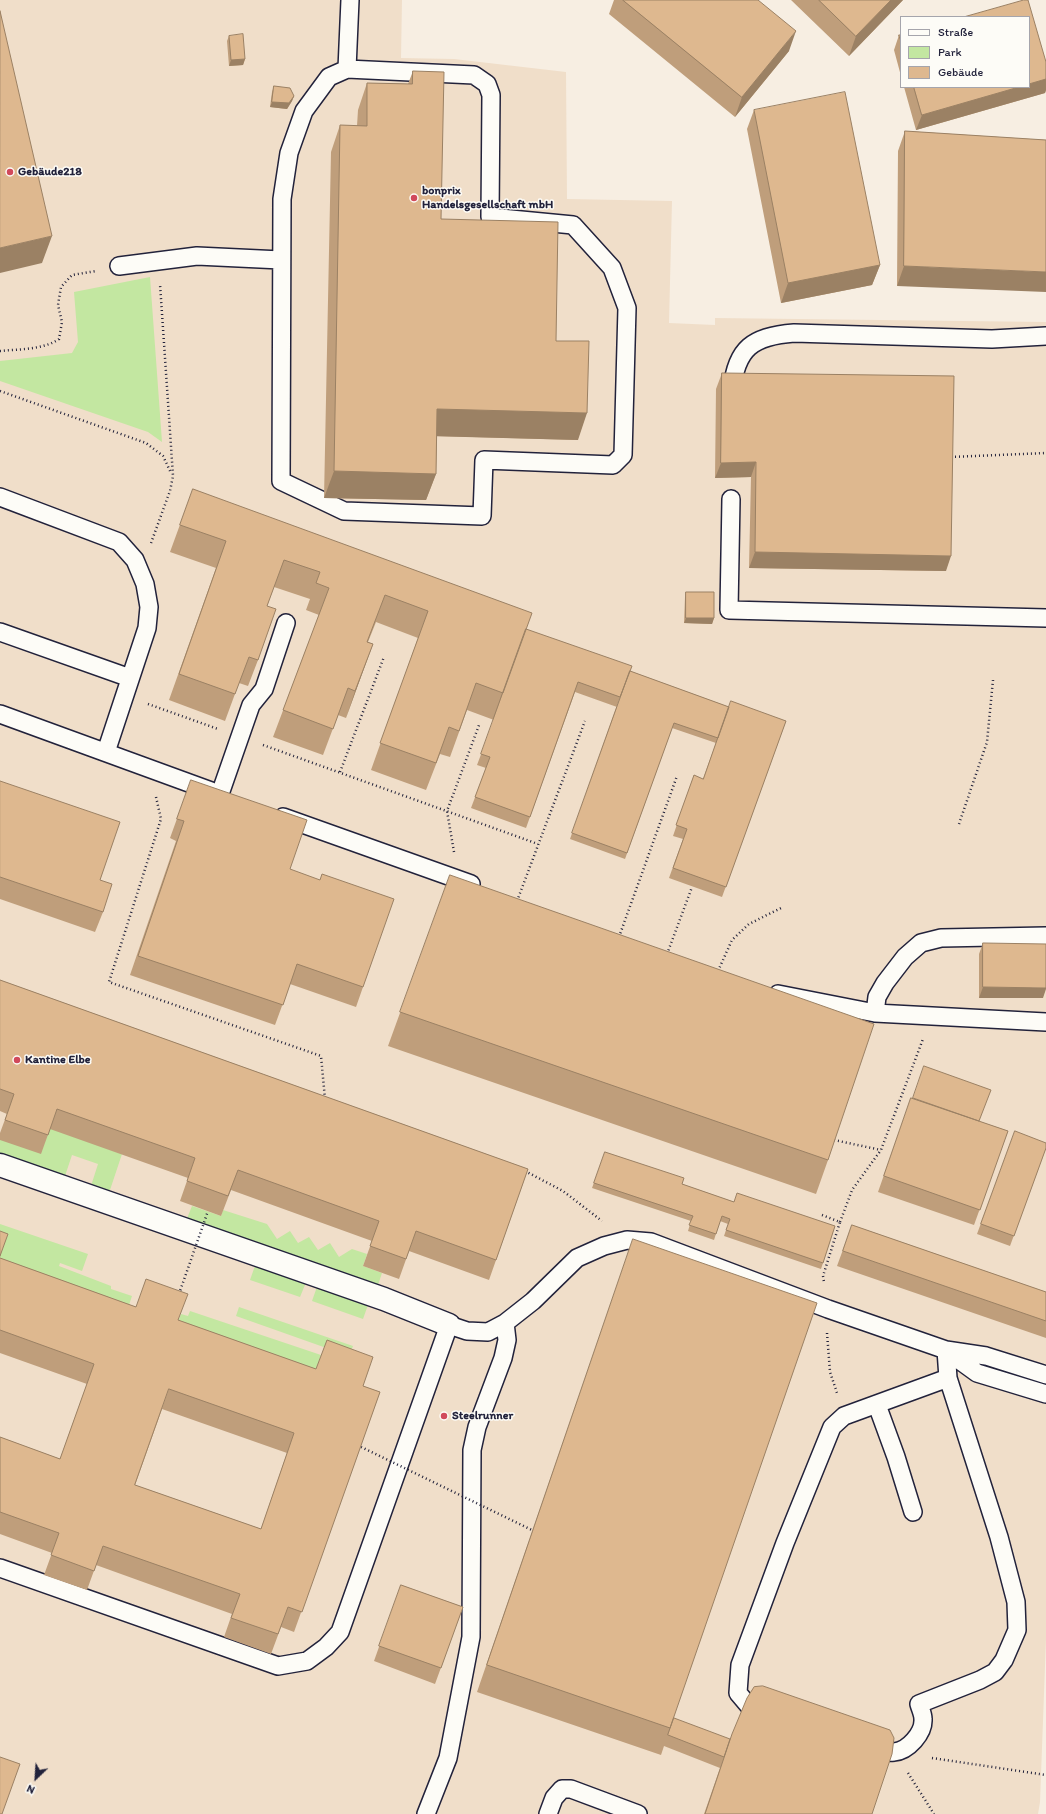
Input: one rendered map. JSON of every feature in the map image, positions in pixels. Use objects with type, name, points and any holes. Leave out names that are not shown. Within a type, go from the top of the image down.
[{"type":"street","points":[[0,1165],[384,1299],[449,1325]]},
{"type":"lane","points":[[347,68],[350,0]]},
{"type":"lane","points":[[347,68],[474,76],[488,84],[491,95],[490,217],[573,225],[612,268],[627,308],[622,455],[613,465],[484,460],[482,516],[344,511],[281,481],[281,260],[282,199],[289,153],[304,111],[329,76],[347,68]]},
{"type":"lane","points":[[119,266],[198,256],[281,260]]},
{"type":"lane","points":[[732,390],[734,370],[744,350],[760,340],[776,334],[794,333],[992,338],[1046,336]]},
{"type":"lane","points":[[0,497],[119,542],[135,560],[145,584],[149,608],[147,628],[106,752]]},
{"type":"lane","points":[[731,499],[729,610],[1046,618]]},
{"type":"lane","points":[[0,714],[227,796],[240,737],[251,705],[264,689],[286,624]]},
{"type":"lane","points":[[0,632],[130,678]]},
{"type":"lane","points":[[265,810],[518,901]]},
{"type":"lane","points":[[876,1013],[877,997],[885,983],[905,957],[921,943],[941,938],[1046,936]]},
{"type":"lane","points":[[768,996],[876,1013],[927,1017],[1046,1022]]},
{"type":"lane","points":[[0,1568],[278,1666],[307,1660],[326,1647],[340,1632],[449,1325],[467,1331],[488,1332],[505,1322],[533,1301],[577,1258],[604,1246],[627,1240],[651,1242],[828,1309],[946,1350],[986,1356],[1046,1375]]},
{"type":"lane","points":[[426,1814],[448,1758],[471,1637],[472,1450],[477,1426],[503,1358],[507,1340],[505,1322]]},
{"type":"lane","points":[[854,1743],[876,1751],[895,1752],[910,1745],[920,1733],[923,1720],[919,1704],[980,1680],[995,1672],[1004,1660],[1017,1630],[1016,1602],[999,1537],[948,1378],[946,1350]]},
{"type":"lane","points":[[946,1350],[977,1373],[1046,1394]]},
{"type":"lane","points":[[779,1716],[749,1706],[738,1693],[740,1665],[783,1550],[832,1427],[844,1416],[948,1378]]},
{"type":"lane","points":[[877,1405],[913,1512]]},
{"type":"lane","points":[[548,1814],[554,1798],[562,1789],[571,1789],[638,1814]]},
{"type":"path","points":[[159,262],[173,476],[170,491],[164,507]]},
{"type":"path","points":[[0,351],[52,344],[59,339],[62,322],[58,305],[61,287],[72,275],[119,266]]},
{"type":"path","points":[[0,391],[146,443],[163,456],[173,476]]},
{"type":"path","points":[[947,457],[1046,453]]},
{"type":"path","points":[[340,772],[384,657]]},
{"type":"path","points":[[959,824],[975,783],[987,742],[993,680]]},
{"type":"path","points":[[147,703],[538,844]]},
{"type":"path","points":[[518,901],[584,721]]},
{"type":"path","points":[[459,880],[447,811],[479,725]]},
{"type":"path","points":[[150,768],[161,819],[109,982],[321,1056],[326,1099],[318,1096]]},
{"type":"path","points":[[618,937],[677,776]]},
{"type":"path","points":[[667,955],[692,886]]},
{"type":"path","points":[[717,973],[732,940],[748,924],[781,908]]},
{"type":"path","points":[[840,1222],[852,1190],[881,1150],[926,1030],[927,1017]]},
{"type":"path","points":[[834,1140],[881,1150]]},
{"type":"path","points":[[518,1168],[533,1174],[563,1191],[590,1212]]},
{"type":"path","points":[[178,1297],[208,1211]]},
{"type":"path","points":[[361,1447],[532,1530]]},
{"type":"path","points":[[895,1752],[1046,1775]]},
{"type":"path","points":[[895,1752],[934,1814]]},
{"type":"shaded area","points":[[0,0],[402,0],[401,58],[454,59],[566,72],[567,199],[672,201],[669,323],[715,325],[715,318],[1046,322],[1046,1639],[1040,1802],[1038,1814],[0,1814]]},
{"type":"green space","points":[[150,277],[162,442],[148,432],[0,381],[0,361],[72,353],[78,342],[74,292]]},
{"type":"green space","points":[[50,1128],[122,1154],[108,1196],[90,1189],[98,1164],[72,1155],[64,1179],[0,1158],[0,1140]]},
{"type":"green space","points":[[192,1206],[221,1216],[223,1210],[267,1224],[277,1239],[290,1231],[298,1243],[309,1237],[318,1250],[330,1243],[339,1257],[352,1249],[367,1254],[363,1266],[382,1273],[377,1288],[186,1221]]},
{"type":"green space","points":[[0,1224],[88,1254],[82,1271],[60,1263],[59,1266],[111,1286],[111,1289],[132,1296],[129,1305],[0,1280],[0,1255],[4,1245],[0,1243]]},
{"type":"green space","points":[[256,1263],[307,1280],[300,1297],[250,1280]]},
{"type":"green space","points":[[318,1284],[369,1302],[363,1319],[312,1301]]},
{"type":"green space","points":[[239,1307],[353,1346],[349,1356],[236,1316]]},
{"type":"green space","points":[[190,1311],[321,1355],[309,1389],[171,1340],[181,1314],[188,1316]]},
{"type":"building","points":[[623,0],[758,0],[796,31],[742,97]]},
{"type":"building","points":[[819,0],[891,0],[856,36]]},
{"type":"building","points":[[1028,0],[1046,62],[1046,79],[1030,84],[1030,16],[968,16]]},
{"type":"building","points":[[0,11],[52,236],[0,248]]},
{"type":"building","points":[[243,34],[245,59],[231,60],[229,36]]},
{"type":"building","points":[[413,71],[444,72],[441,219],[558,222],[556,341],[589,341],[587,413],[437,409],[436,474],[334,471],[340,125],[367,126],[367,83],[412,84]]},
{"type":"building","points":[[274,86],[290,88],[294,96],[289,103],[272,102]]},
{"type":"building","points":[[914,88],[1016,88],[922,115]]},
{"type":"building","points":[[845,92],[880,265],[788,283],[754,110]]},
{"type":"building","points":[[905,131],[1046,140],[1046,272],[904,266]]},
{"type":"building","points":[[722,373],[954,376],[951,556],[755,552],[756,462],[721,463]]},
{"type":"building","points":[[193,489],[532,613],[503,693],[476,683],[459,731],[449,727],[436,763],[380,743],[428,611],[385,595],[367,642],[373,644],[355,691],[348,688],[333,729],[283,710],[329,588],[316,583],[320,572],[284,560],[267,606],[276,609],[258,660],[249,657],[235,694],[179,674],[226,541],[180,525]]},
{"type":"building","points":[[686,592],[714,592],[714,618],[686,618]]},
{"type":"building","points":[[526,629],[632,666],[620,697],[578,682],[530,817],[475,797],[490,757],[481,754]]},
{"type":"building","points":[[630,671],[729,707],[718,738],[674,723],[627,853],[572,833]]},
{"type":"building","points":[[731,701],[786,721],[726,887],[673,868],[687,829],[676,825],[694,775],[703,779]]},
{"type":"building","points":[[191,780],[307,820],[290,869],[320,880],[322,874],[394,899],[363,987],[297,964],[283,1005],[138,956],[184,821],[177,819]]},
{"type":"building","points":[[0,781],[120,822],[100,880],[112,884],[103,912],[0,877]]},
{"type":"building","points":[[450,875],[874,1024],[828,1160],[400,1012]]},
{"type":"building","points":[[983,943],[1046,944],[1046,988],[983,987]]},
{"type":"building","points":[[0,980],[528,1169],[496,1260],[416,1231],[406,1259],[370,1246],[379,1221],[238,1170],[228,1196],[187,1181],[195,1158],[57,1109],[48,1135],[5,1120],[14,1094],[0,1089]]},
{"type":"building","points":[[924,1066],[991,1090],[979,1121],[913,1098]]},
{"type":"building","points":[[911,1098],[1008,1131],[980,1210],[884,1176]]},
{"type":"building","points":[[1015,1131],[1046,1143],[1046,1148],[1014,1236],[981,1224]]},
{"type":"building","points":[[605,1152],[684,1178],[682,1184],[734,1202],[737,1193],[835,1226],[823,1263],[726,1230],[730,1219],[722,1216],[716,1234],[689,1225],[693,1216],[594,1183]]},
{"type":"building","points":[[852,1225],[1046,1292],[1046,1321],[843,1251]]},
{"type":"building","points":[[0,1231],[8,1234],[0,1256]]},
{"type":"building","points":[[633,1239],[817,1303],[670,1728],[487,1665]]},
{"type":"building","points":[[0,1258],[136,1307],[146,1279],[188,1294],[178,1320],[316,1369],[327,1340],[373,1357],[363,1386],[380,1392],[302,1612],[288,1607],[278,1634],[231,1618],[240,1594],[103,1546],[94,1571],[51,1555],[59,1533],[0,1512],[0,1437],[60,1459],[94,1364],[0,1330]],"holes":[[[169,1389],[294,1433],[261,1529],[135,1485]]]},
{"type":"building","points":[[401,1585],[463,1607],[441,1668],[379,1646]]},
{"type":"building","points":[[763,1686],[890,1730],[894,1738],[892,1754],[872,1814],[705,1814],[732,1734],[747,1698],[754,1687]]},
{"type":"building","points":[[674,1718],[730,1739],[724,1757],[668,1735]]},
{"type":"building","points":[[0,1757],[20,1764],[2,1814],[0,1814]]},
{"type":"place","name":"Gebäude218","points":[[10,172]]},
{"type":"place","name":"bonprix Handelsgesellschaft mbH","points":[[414,198]]},
{"type":"place","name":"Kantine Elbe","points":[[17,1060]]},
{"type":"place","name":"Steelrunner","points":[[444,1416]]}]
